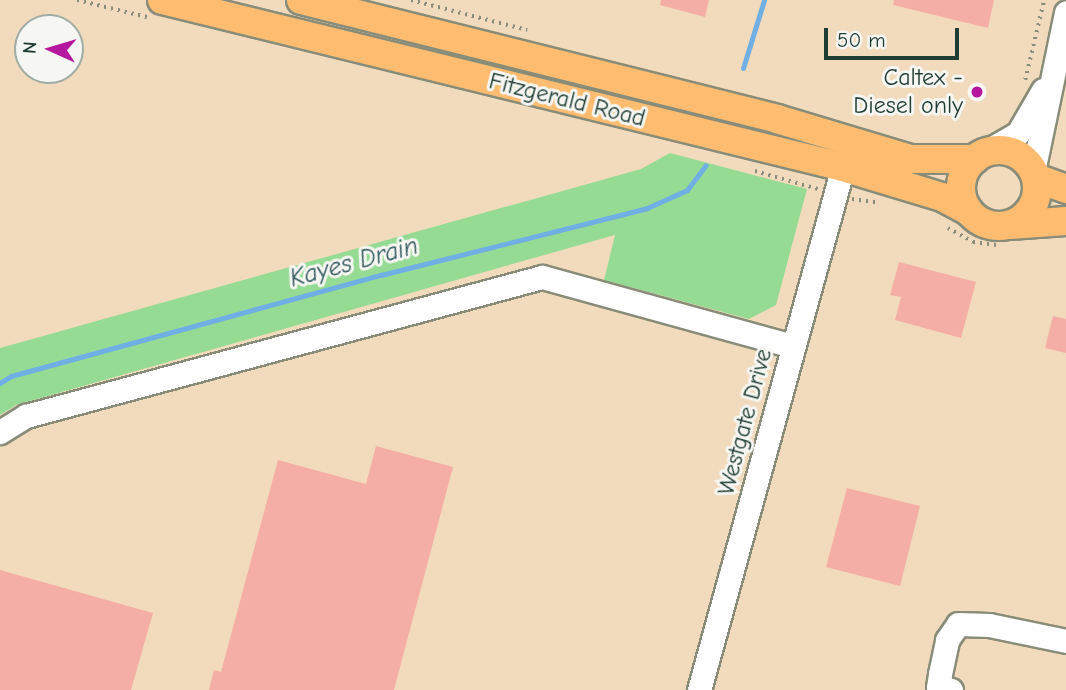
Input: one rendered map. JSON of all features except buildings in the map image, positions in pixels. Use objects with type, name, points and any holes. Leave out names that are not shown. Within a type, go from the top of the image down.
[{"type":"main road","name":"Fitzgerald Road","points":[[162,0],[843,167],[942,197],[957,218]]},
{"type":"main road","name":"Fitzgerald Road","points":[[302,0],[339,4],[777,119],[899,157],[979,157]]},
{"type":"main road","points":[[1066,189],[1035,175],[1017,155],[1006,151],[979,157],[961,189],[957,218],[1011,234],[1066,221]]},
{"type":"main road","points":[[1011,234],[1029,212],[1037,190],[1035,175]]},
{"type":"street","points":[[1035,175],[1050,75],[1066,12]]},
{"type":"street","points":[[979,157],[1018,133],[1050,75]]},
{"type":"street","name":"Westgate Drive","points":[[699,690],[843,167]]},
{"type":"street","points":[[0,432],[26,416],[542,276],[792,346]]},
{"type":"street","points":[[942,689],[947,640],[958,624],[989,625],[1066,641]]},
{"type":"path","points":[[411,0],[527,30]]},
{"type":"path","points":[[1023,88],[1044,0]]},
{"type":"path","points":[[957,218],[973,242],[1011,234]]},
{"type":"green space","points":[[670,153],[807,189],[776,305],[749,319],[604,280],[615,235],[16,405],[0,415],[0,348],[641,169]]},
{"type":"waterway","name":"Kayes Drain","points":[[743,68],[764,0]]},
{"type":"waterway","name":"Kayes Drain","points":[[0,383],[11,376],[381,275],[647,208],[687,190],[706,165]]},
{"type":"place","name":"Caltex - Diesel only","points":[[977,92]]}]
